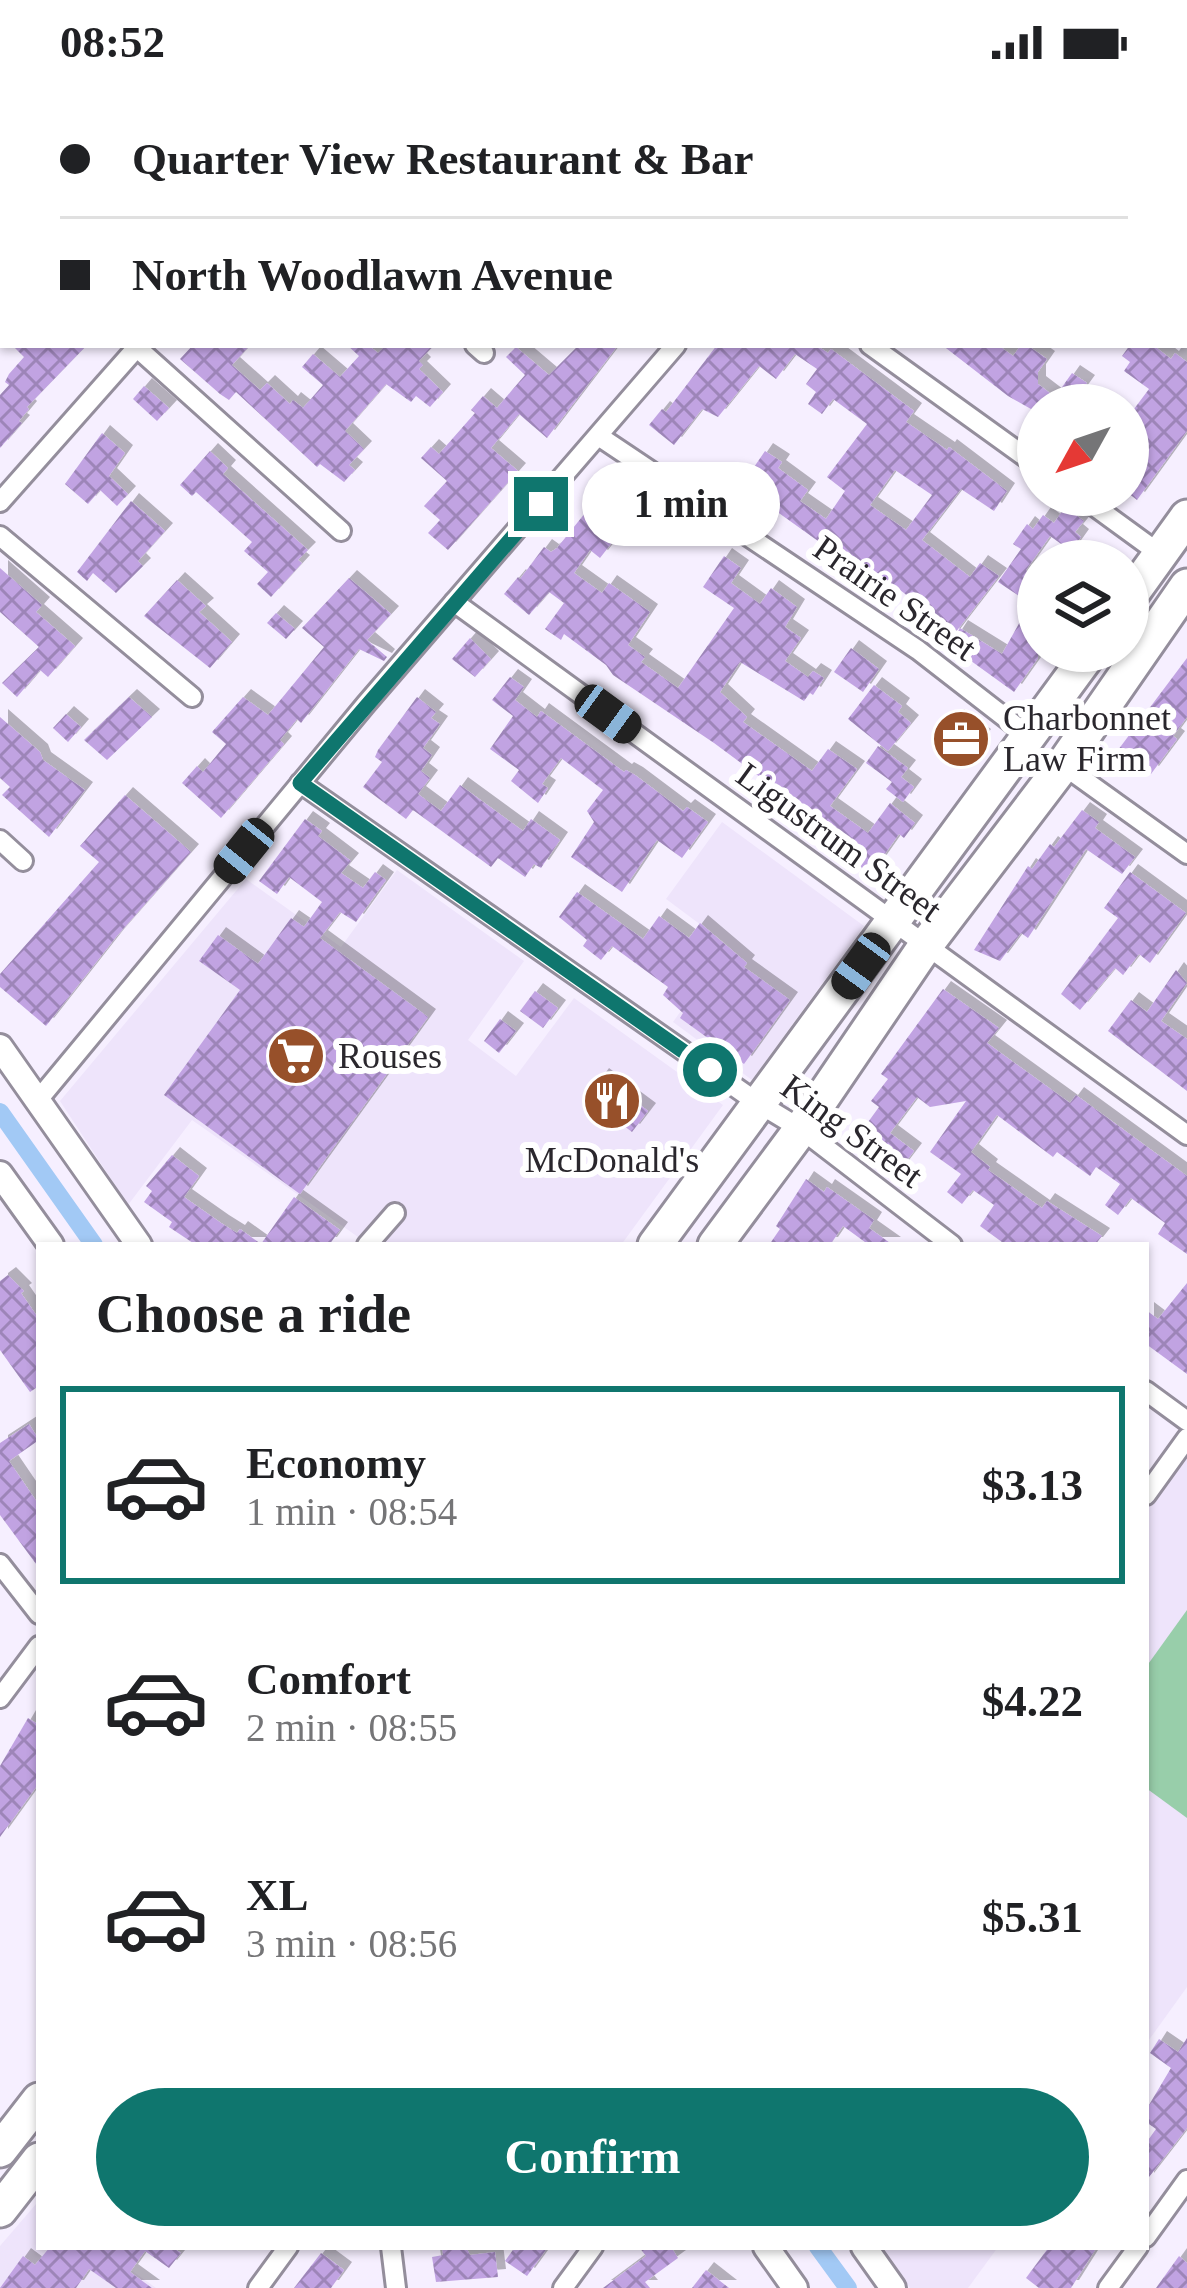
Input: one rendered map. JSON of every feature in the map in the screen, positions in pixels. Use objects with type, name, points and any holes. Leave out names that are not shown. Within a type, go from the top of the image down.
[{"type":"highway","points":[[1149,569],[1187,517]]},
{"type":"highway","points":[[717,1242],[926,945],[1064,765],[1187,586]]},
{"type":"highway","points":[[658,1242],[1076,672]]},
{"type":"highway","points":[[0,2150],[36,2104]]},
{"type":"highway","points":[[0,2210],[36,2164]]},
{"type":"main road","points":[[0,1047],[137,1242]]},
{"type":"main road","points":[[0,1174],[49,1242]]},
{"type":"main road","points":[[768,2250],[795,2288]]},
{"type":"main road","points":[[866,2250],[893,2288]]},
{"type":"street","points":[[0,502],[135,348]]},
{"type":"street","points":[[139,348],[341,530]]},
{"type":"street","points":[[38,1100],[300,783],[673,348]]},
{"type":"street","points":[[874,348],[1017,451]]},
{"type":"street","name":"Prairie Street","points":[[600,436],[918,650],[1030,737]]},
{"type":"street","points":[[1108,516],[1160,554]]},
{"type":"street","points":[[0,536],[192,697]]},
{"type":"street","name":"Ligustrum Street","points":[[454,602],[1187,1135]]},
{"type":"street","points":[[1064,765],[1187,854]]},
{"type":"street","name":"King Street","points":[[300,783],[801,1129],[948,1242]]},
{"type":"street","points":[[0,840],[23,861]]},
{"type":"street","points":[[371,1242],[395,1213]]},
{"type":"street","points":[[1149,1393],[1187,1421]]},
{"type":"street","points":[[1149,1491],[1187,1438]]},
{"type":"street","points":[[0,1564],[36,1610]]},
{"type":"street","points":[[0,1698],[36,1650]]},
{"type":"street","points":[[1149,2232],[1187,2180]]},
{"type":"street","points":[[258,2288],[285,2250]]},
{"type":"street","points":[[391,2250],[396,2288]]},
{"type":"street","points":[[563,2288],[591,2250]]},
{"type":"street","points":[[1108,2288],[1136,2250]]},
{"type":"shaded area","points":[[722,822],[864,926],[752,1080],[673,1022],[728,945],[666,899]]},
{"type":"shaded area","points":[[397,870],[524,961],[468,1040],[516,1076],[574,998],[723,1105],[623,1242],[373,1242],[358,1237],[192,1120],[128,1205],[60,1101],[246,879],[341,947]]},
{"type":"shaded area","points":[[1187,1451],[1187,1987],[1149,2040],[1149,1503]]},
{"type":"shaded area","points":[[36,2204],[36,2250],[103,2250],[156,2288],[0,2288],[0,2246]]},
{"type":"shaded area","points":[[882,2250],[996,2250],[968,2288],[910,2288]]},
{"type":"green space","points":[[1187,1610],[1187,1818],[1149,1790],[1149,1663]]},
{"type":"building","points":[[15,348],[84,348],[27,407],[22,423],[0,448],[0,395],[9,385],[5,382],[9,374],[24,357]]},
{"type":"building","points":[[190,348],[247,348],[232,365],[260,390],[267,383],[290,404],[293,400],[303,408],[323,385],[302,367],[313,354],[340,377],[359,356],[350,348],[372,348],[378,353],[383,348],[431,348],[419,361],[423,365],[419,369],[443,392],[430,407],[416,396],[411,402],[386,384],[345,431],[364,449],[349,465],[355,470],[344,482],[320,464],[317,467],[236,392],[229,400],[180,359]]},
{"type":"building","points":[[515,348],[549,375],[576,348],[616,348],[547,438],[519,414],[491,448],[518,471],[448,550],[428,533],[440,520],[424,506],[447,481],[421,458],[431,447],[439,454],[475,413],[471,410],[483,396],[497,408],[525,375],[506,357]]},
{"type":"building","points":[[715,348],[820,348],[828,353],[831,349],[914,411],[906,422],[949,447],[1007,491],[994,511],[961,489],[922,540],[970,577],[980,563],[999,576],[952,637],[858,559],[853,566],[741,486],[765,451],[782,462],[778,468],[808,490],[800,501],[826,519],[845,491],[827,477],[867,424],[833,399],[822,414],[808,404],[816,392],[806,384],[817,369],[795,354],[776,379],[759,366],[718,417],[702,409],[674,445],[649,425],[662,409],[666,412]],"holes":[[[895,470],[932,495],[906,530],[870,505]]]},
{"type":"building","points":[[946,348],[1002,348],[1013,356],[1019,348],[1031,348],[1047,359],[1038,372],[1038,384],[1017,384],[1017,401]]},
{"type":"building","points":[[1128,348],[1157,348],[1171,359],[1175,353],[1187,362],[1187,431],[1149,483],[1149,384],[1124,371],[1130,362],[1122,356]]},
{"type":"building","points":[[1072,373],[1086,384],[1064,384]]},
{"type":"building","points":[[144,386],[169,408],[157,421],[133,399]]},
{"type":"building","points":[[102,433],[125,453],[109,476],[128,494],[117,506],[100,490],[88,504],[65,484]]},
{"type":"building","points":[[210,451],[228,468],[223,474],[308,550],[271,597],[257,584],[268,572],[244,551],[252,542],[196,492],[192,496],[180,485]]},
{"type":"building","points":[[614,477],[646,499],[600,558],[590,550],[574,573],[602,593],[609,583],[650,612],[628,645],[645,657],[641,662],[678,688],[734,608],[703,587],[724,556],[741,568],[731,583],[760,604],[771,588],[797,607],[785,627],[801,638],[785,661],[808,677],[813,671],[824,678],[813,695],[804,701],[740,662],[720,692],[747,717],[743,722],[812,771],[828,749],[857,769],[830,806],[868,833],[890,803],[915,823],[904,838],[899,834],[875,868],[869,863],[865,870],[850,859],[857,849],[613,675],[564,634],[561,640],[545,629],[564,603],[549,592],[529,615],[504,594],[544,547],[551,552],[557,548]]},
{"type":"building","points":[[131,501],[165,531],[138,561],[143,566],[116,593],[93,573],[87,581],[77,572]]},
{"type":"building","points":[[1042,516],[1054,523],[1059,516],[1077,516],[1084,521],[1075,532],[1081,537],[1056,540],[1050,536],[1013,544],[1027,524],[1033,529]]},
{"type":"building","points":[[1017,555],[1017,595],[998,582]]},
{"type":"building","points":[[0,568],[42,605],[36,612],[75,646],[48,677],[40,670],[17,697],[2,683],[39,647],[0,612]]},
{"type":"building","points":[[349,578],[391,614],[367,640],[387,657],[384,661],[359,649],[301,723],[297,719],[280,740],[284,744],[221,818],[182,783],[197,766],[203,772],[226,744],[212,732],[243,697],[268,715],[324,647],[302,628]]},
{"type":"building","points":[[177,580],[206,606],[199,612],[232,642],[210,668],[144,616]]},
{"type":"building","points":[[276,613],[295,629],[286,639],[267,623]]},
{"type":"building","points":[[1017,627],[1017,672],[1028,672],[1014,692],[949,645],[960,628],[1002,654]]},
{"type":"building","points":[[470,638],[491,659],[475,677],[452,659]]},
{"type":"building","points":[[851,648],[879,669],[863,692],[834,672]]},
{"type":"building","points":[[1187,658],[1187,717],[1151,774],[1118,750]]},
{"type":"building","points":[[510,677],[524,687],[515,700],[537,717],[541,711],[624,772],[708,822],[682,858],[657,840],[622,892],[571,857],[594,822],[587,811],[603,790],[561,758],[542,784],[548,788],[538,803],[511,781],[519,770],[490,749],[513,716],[492,700]]},
{"type":"building","points":[[874,685],[902,706],[898,712],[911,723],[888,751],[848,719]]},
{"type":"building","points":[[129,697],[152,717],[107,760],[84,740]]},
{"type":"building","points":[[417,697],[436,712],[431,718],[440,724],[423,748],[432,755],[421,771],[430,778],[418,794],[441,811],[460,785],[523,831],[531,819],[560,840],[541,868],[534,864],[525,877],[498,858],[491,867],[413,810],[406,819],[363,787],[382,762],[375,757],[378,750]]},
{"type":"building","points":[[66,714],[81,727],[68,742],[53,728]]},
{"type":"building","points":[[0,717],[43,760],[85,790],[49,837],[2,795],[10,787],[0,778]]},
{"type":"building","name":"Charbonnet Law Firm","points":[[956,717],[983,737],[966,760],[939,741]]},
{"type":"building","points":[[878,746],[908,768],[901,777],[914,787],[903,802],[886,789],[892,782],[866,763]]},
{"type":"building","points":[[125,795],[191,852],[46,1026],[0,987],[0,974],[99,862],[80,846]]},
{"type":"building","points":[[1082,810],[1099,822],[1095,828],[1135,857],[1122,874],[1086,849],[1028,938],[1021,933],[1000,961],[974,950],[1028,866],[1032,869],[1050,844],[1054,847]]},
{"type":"building","name":"Rouses","points":[[305,819],[322,831],[318,836],[351,861],[341,873],[363,888],[375,872],[386,880],[356,922],[340,912],[320,938],[428,1017],[300,1194],[164,1095],[240,990],[199,961],[218,935],[258,964],[291,918],[304,927],[322,902],[289,877],[277,894],[259,881]]},
{"type":"building","points":[[1130,872],[1186,913],[1150,963],[1139,954],[1123,975],[1115,968],[1080,1010],[1061,994],[1118,918],[1104,908]]},
{"type":"building","points":[[577,892],[643,939],[659,916],[689,938],[700,923],[747,963],[744,967],[790,1000],[744,1064],[680,1018],[683,1013],[663,995],[668,987],[612,946],[601,960],[583,946],[587,940],[559,917]]},
{"type":"building","points":[[1176,970],[1187,983],[1161,1021],[1187,1039],[1187,1091],[1108,1031],[1131,1000],[1147,1012]]},
{"type":"building","points":[[943,989],[999,1028],[987,1043],[1070,1103],[1076,1095],[1187,1176],[1187,1254],[1158,1234],[1165,1223],[1131,1198],[1118,1215],[1105,1205],[1120,1184],[1096,1167],[1090,1176],[1057,1152],[1053,1157],[997,1115],[971,1152],[988,1170],[1042,1208],[1047,1201],[1102,1236],[1097,1242],[1002,1242],[980,1226],[994,1205],[973,1190],[962,1204],[947,1192],[961,1174],[930,1152],[966,1101],[930,1107],[917,1097],[890,1133],[914,1151],[898,1172],[855,1140],[879,1107],[871,1101],[888,1079],[881,1074]]},
{"type":"building","points":[[535,991],[558,1008],[543,1028],[520,1011]]},
{"type":"building","points":[[500,1019],[516,1031],[499,1053],[484,1041]]},
{"type":"building","name":"McDonald's","points":[[601,1076],[648,1111],[632,1132],[586,1097]]},
{"type":"building","points":[[172,1155],[199,1176],[184,1197],[258,1242],[192,1242],[144,1202],[152,1191],[146,1186]]},
{"type":"building","points":[[806,1179],[824,1192],[827,1187],[874,1220],[869,1228],[889,1242],[865,1242],[843,1226],[832,1242],[771,1242],[780,1229],[776,1226]]},
{"type":"building","points":[[294,1197],[340,1230],[331,1242],[262,1242]]},
{"type":"building","points":[[8,1275],[24,1291],[36,1315],[36,1388],[30,1392],[0,1350],[0,1281]]},
{"type":"building","points":[[1187,1283],[1187,1374],[1149,1346],[1149,1312],[1158,1319]]},
{"type":"building","points":[[29,1424],[36,1435],[36,1442],[9,1461],[36,1501],[36,1564],[0,1515],[0,1443]]},
{"type":"building","points":[[28,1718],[36,1723],[36,1787],[0,1837],[0,1766]]},
{"type":"building","points":[[1187,2038],[1187,2128],[1149,2177],[1149,2139],[1156,2129],[1149,2124],[1149,2105],[1171,2068],[1150,2053],[1159,2039],[1178,2052]]},
{"type":"building","points":[[48,2250],[176,2250],[181,2253],[169,2268],[145,2251],[130,2272],[152,2288],[116,2288],[89,2269],[76,2288],[0,2288],[23,2256],[35,2265]]},
{"type":"building","points":[[442,2250],[468,2250],[470,2255],[495,2252],[498,2277],[436,2282],[432,2257],[443,2255]]},
{"type":"building","points":[[513,2250],[546,2250],[527,2276],[505,2261]]},
{"type":"building","points":[[641,2250],[673,2250],[678,2258],[645,2282],[650,2288],[603,2288],[646,2256]]},
{"type":"building","points":[[1047,2250],[1095,2250],[1071,2288],[1039,2288],[1026,2278]]},
{"type":"building","points":[[321,2253],[344,2270],[331,2288],[294,2288]]},
{"type":"building","points":[[1179,2256],[1187,2263],[1187,2288],[1156,2288]]},
{"type":"building","points":[[706,2270],[729,2288],[692,2288]]},
{"type":"waterway","points":[[0,1112],[92,1242]]},
{"type":"waterway","points":[[820,2250],[848,2288]]},
{"type":"place","name":"Charbonnet Law Firm","points":[[961,739]]},
{"type":"place","name":"Rouses","points":[[296,1056]]},
{"type":"place","name":"McDonald's","points":[[612,1101]]},
{"type":"route","points":[[541,504],[300,783],[710,1070]]}]
